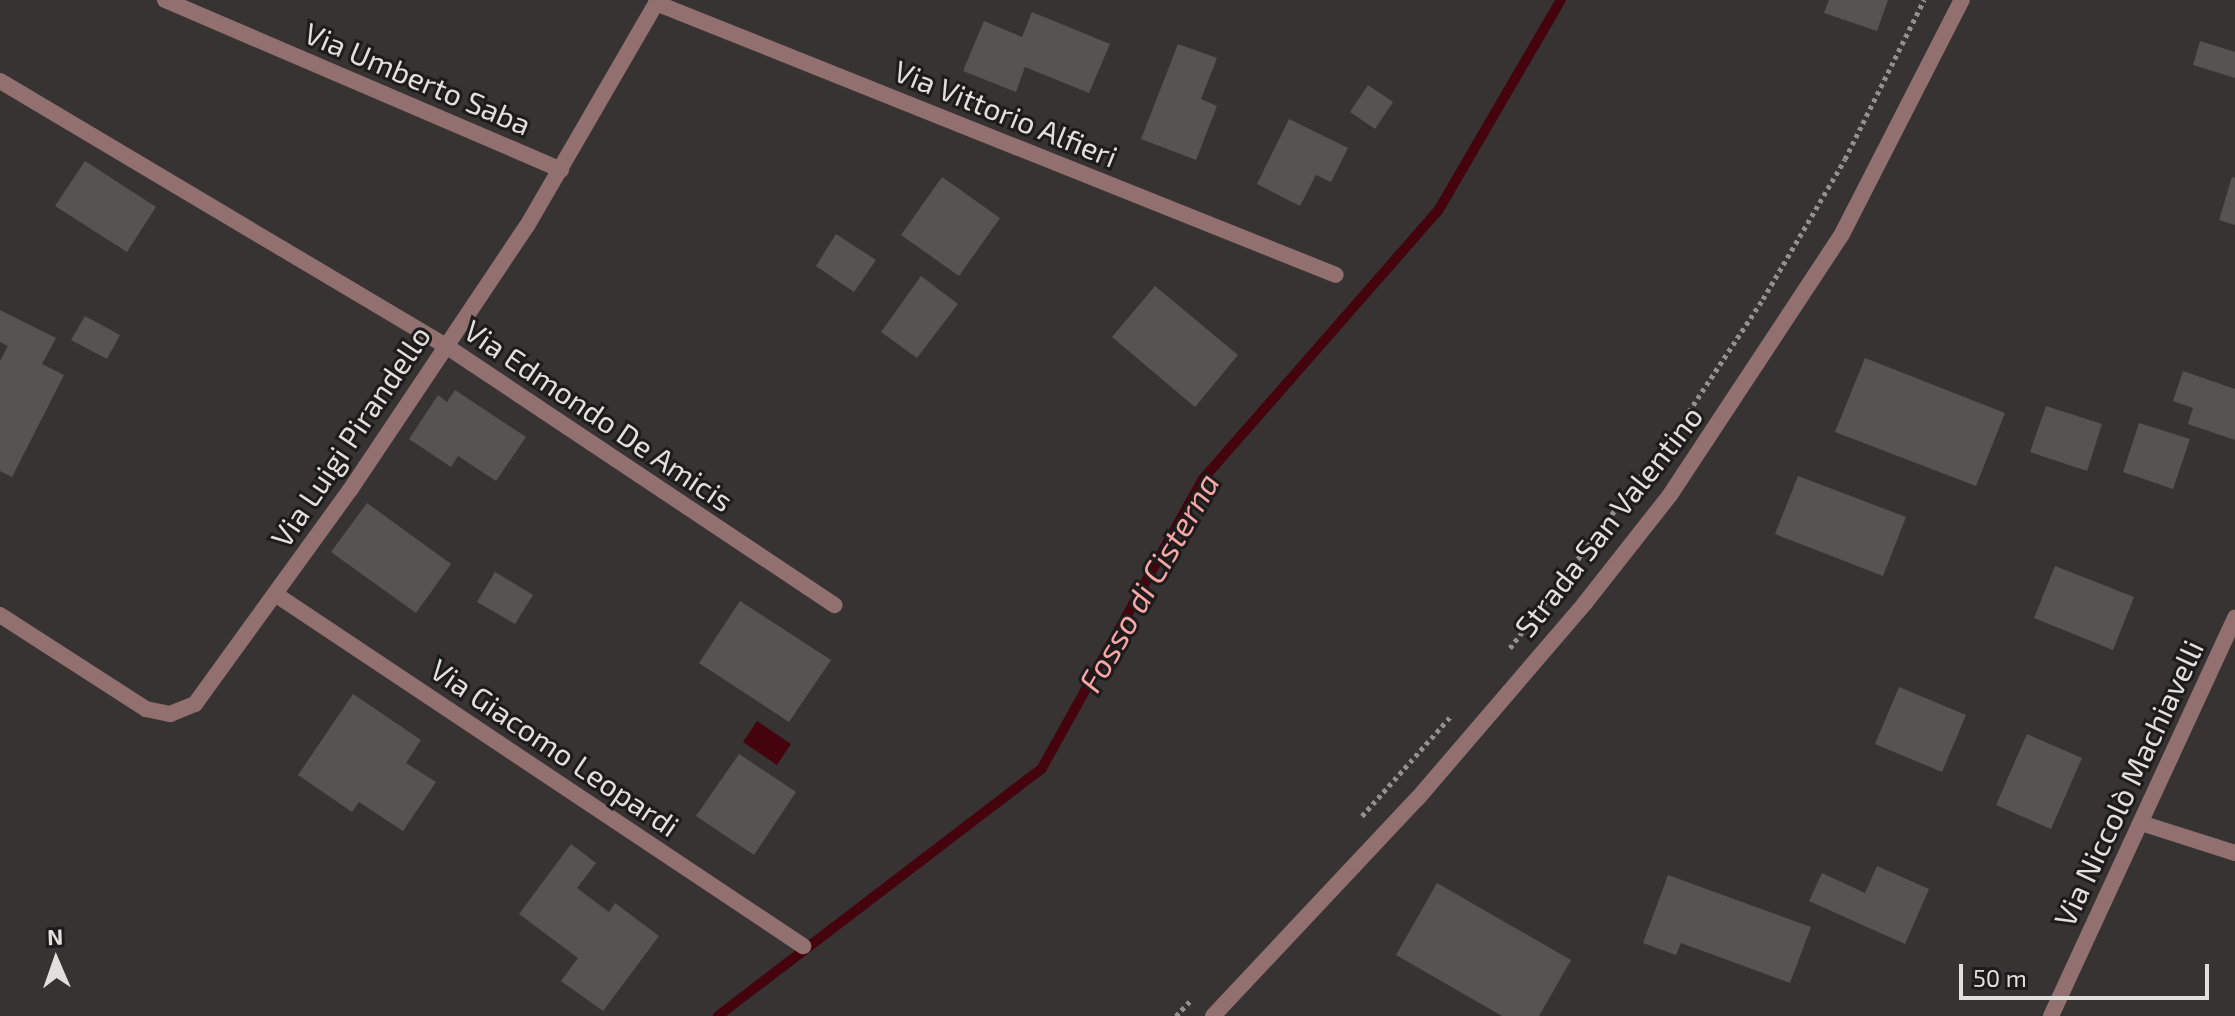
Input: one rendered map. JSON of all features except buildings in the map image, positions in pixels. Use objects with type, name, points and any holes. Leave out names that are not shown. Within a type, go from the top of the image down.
[{"type":"street","name":"Via Umberto Saba","points":[[165,0],[561,170]]},
{"type":"street","name":"Strada San Valentino","points":[[1213,1016],[1438,775],[1670,495],[1841,236],[1962,0]]},
{"type":"street","name":"Via Luigi Pirandello","points":[[0,615],[140,706],[170,714],[195,704],[446,346],[561,170],[657,1]]},
{"type":"street","name":"Via Vittorio Alfieri","points":[[657,1],[1336,275]]},
{"type":"street","name":"Via Edmondo De Amicis","points":[[0,81],[446,346],[834,605]]},
{"type":"street","name":"Via Giacomo Leopardi","points":[[275,594],[803,946]]},
{"type":"street","name":"Via Niccolò Machiavelli","points":[[2051,1016],[2235,617]]},
{"type":"street","points":[[2141,823],[2235,853]]},
{"type":"path","points":[[1504,655],[1680,425],[1763,299],[1845,159],[1924,0]]},
{"type":"path","points":[[1359,820],[1463,703]]},
{"type":"path","points":[[1176,1016],[1198,993]]},
{"type":"shaded area","points":[[757,721],[791,744],[777,765],[743,742]]},
{"type":"waterway","name":"Fosso di Cisterna","points":[[718,1016],[1042,768],[1203,479],[1438,211],[1561,0]]}]
